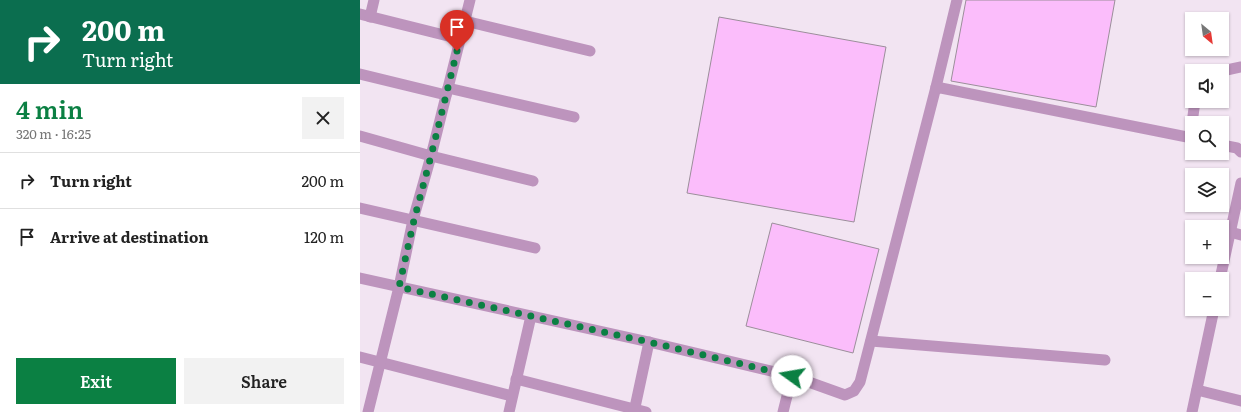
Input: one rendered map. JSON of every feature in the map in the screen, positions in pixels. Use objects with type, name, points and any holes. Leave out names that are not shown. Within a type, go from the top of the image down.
[{"type":"street","points":[[374,0],[365,15],[460,39]]},
{"type":"street","points":[[368,412],[414,220],[470,0]]},
{"type":"street","points":[[360,278],[649,342],[792,376],[845,395],[854,391],[860,382],[871,341],[957,0]]},
{"type":"street","points":[[465,21],[590,51]]},
{"type":"street","points":[[1229,70],[1241,67]]},
{"type":"street","points":[[360,74],[574,116]]},
{"type":"street","points":[[936,87],[1185,137]]},
{"type":"street","points":[[360,136],[431,156],[533,181]]},
{"type":"street","points":[[1229,146],[1237,148],[1241,152]]},
{"type":"street","points":[[1222,272],[1236,233],[1241,182]]},
{"type":"street","points":[[360,208],[535,248]]},
{"type":"street","points":[[509,412],[531,316]]},
{"type":"street","points":[[1192,412],[1213,316]]},
{"type":"street","points":[[871,341],[1105,360]]},
{"type":"street","points":[[634,411],[649,342]]},
{"type":"street","points":[[360,357],[512,396]]},
{"type":"street","points":[[783,412],[792,376]]},
{"type":"street","points":[[516,379],[634,411],[646,412]]},
{"type":"street","points":[[1197,390],[1241,401]]},
{"type":"building","points":[[966,0],[1115,0],[1096,107],[951,81]]},
{"type":"building","points":[[719,17],[886,47],[854,222],[687,193]]},
{"type":"building","points":[[772,223],[879,249],[853,353],[746,326]]},
{"type":"route","points":[[457,51],[414,220],[399,287],[649,342],[792,376]]}]
